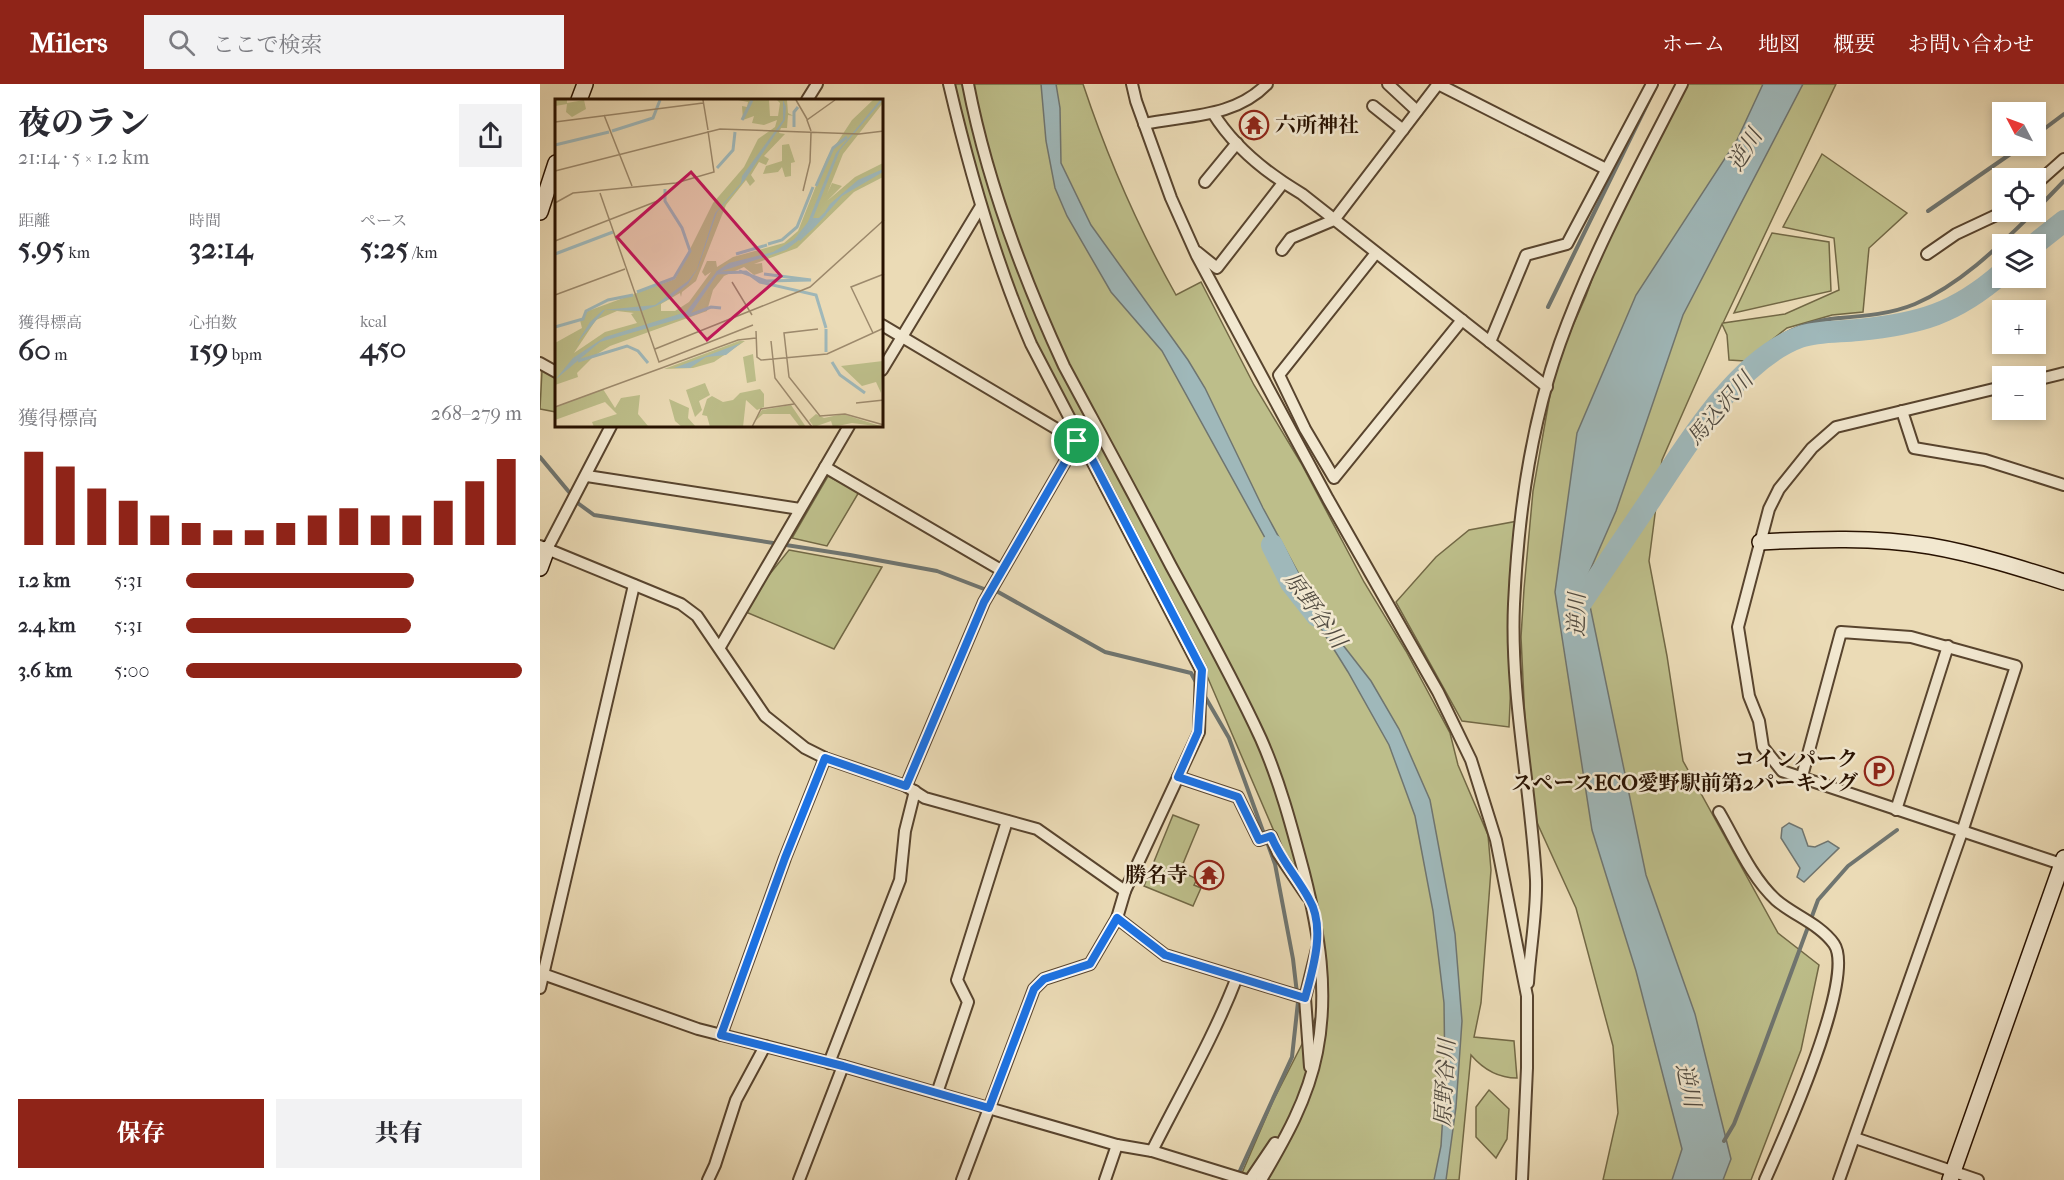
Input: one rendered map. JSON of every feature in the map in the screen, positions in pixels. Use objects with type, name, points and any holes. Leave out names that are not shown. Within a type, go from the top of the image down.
[{"type":"street","points":[[579,99],[585,84]]},
{"type":"street","points":[[808,99],[817,84]]},
{"type":"street","points":[[949,84],[981,206],[1009,292],[1031,344],[1078,438],[1202,670],[1198,732],[1125,891],[1117,918],[1090,964],[1044,979],[1034,989],[962,1180]]},
{"type":"street","points":[[968,84],[993,186],[1015,254],[1041,316],[1064,366],[1231,676],[1261,739],[1289,815],[1311,901],[1323,962],[1323,1003],[1311,1076],[1288,1134],[1261,1180]]},
{"type":"street","points":[[1132,84],[1144,124],[1194,250],[1328,499],[1438,692],[1471,760],[1496,840],[1527,996]]},
{"type":"street","points":[[1144,124],[1179,116],[1214,113],[1238,105],[1267,84]]},
{"type":"street","points":[[1388,84],[1418,111]]},
{"type":"street","points":[[1282,250],[1291,238],[1334,220],[1438,84],[1606,169]]},
{"type":"street","points":[[1490,342],[1526,255],[1567,244],[1652,84]]},
{"type":"street","points":[[1522,1180],[1527,1068],[1527,996],[1536,883],[1515,671],[1514,604],[1520,545],[1518,521],[1547,387],[1560,342],[1592,269],[1682,84]]},
{"type":"street","points":[[1373,106],[1403,130]]},
{"type":"street","points":[[1214,113],[1225,132],[1283,183],[1334,220],[1547,387]]},
{"type":"street","points":[[1205,183],[1237,143]]},
{"type":"street","points":[[2046,174],[2064,159]]},
{"type":"street","points":[[540,212],[555,166]]},
{"type":"street","points":[[1194,250],[1218,268],[1283,183]]},
{"type":"street","points":[[884,367],[981,206]]},
{"type":"street","points":[[1927,254],[1956,234],[1992,217]]},
{"type":"street","points":[[1376,253],[1279,375],[1305,429],[1334,478],[1462,320]]},
{"type":"street","points":[[884,326],[1078,438]]},
{"type":"street","points":[[540,363],[555,371]]},
{"type":"street","points":[[2046,378],[2064,373]]},
{"type":"street","points":[[1951,1176],[2063,863],[1801,780],[1782,771],[1772,762],[1763,747],[1759,721],[1749,696],[1738,627],[1769,509],[1779,489],[1812,448],[1836,427],[1992,389]]},
{"type":"street","points":[[1902,411],[1914,448],[1984,460],[2064,485]]},
{"type":"street","points":[[540,568],[544,548],[586,476],[610,428]]},
{"type":"street","points":[[720,647],[848,428]]},
{"type":"street","points":[[829,1063],[900,880],[910,788],[984,602],[1078,438]]},
{"type":"street","points":[[825,467],[1001,570]]},
{"type":"street","points":[[586,476],[800,509]]},
{"type":"street","points":[[1760,542],[1830,538],[1930,546],[1990,559],[2064,582]]},
{"type":"street","points":[[544,548],[681,604],[697,616],[765,716],[786,735],[825,758],[910,788],[925,798],[1037,829],[1125,891]]},
{"type":"street","points":[[540,988],[634,585]]},
{"type":"street","points":[[1801,780],[1840,632],[1911,637],[2016,666],[1962,832],[1839,1180]]},
{"type":"street","points":[[1896,810],[1948,646]]},
{"type":"street","points":[[721,1035],[785,858],[825,758]]},
{"type":"street","points":[[1178,777],[1238,797],[1259,840],[1271,836],[1278,854],[1311,901]]},
{"type":"street","points":[[1719,812],[1757,878],[1775,899],[1834,945],[1839,961],[1835,991],[1823,1034],[1795,1112],[1764,1180]]},
{"type":"street","points":[[937,1093],[968,1002],[957,980],[1007,821]]},
{"type":"street","points":[[1117,918],[1165,955],[1305,998]]},
{"type":"street","points":[[1311,1076],[1305,998],[1316,955],[1317,934]]},
{"type":"street","points":[[542,974],[721,1035],[843,1066],[1117,1145],[1152,1151],[1248,1180],[1276,1142],[1288,1134]]},
{"type":"street","points":[[1152,1151],[1204,1047],[1219,1026],[1237,977]]},
{"type":"street","points":[[708,1180],[716,1165],[736,1100],[765,1046]]},
{"type":"street","points":[[800,1180],[843,1066]]},
{"type":"street","points":[[1855,1138],[1951,1176],[1978,1180]]},
{"type":"street","points":[[1105,1180],[1117,1145]]},
{"type":"green space","points":[[951,84],[1083,84],[1124,192],[1176,295],[1201,282],[1254,385],[1301,463],[1364,582],[1406,651],[1450,733],[1458,765],[1488,835],[1491,870],[1481,1003],[1474,1037],[1514,1041],[1517,1078],[1491,1072],[1471,1055],[1459,1180],[1239,1180],[1273,1101],[1323,1003],[1317,931],[1198,655],[1018,313]]},
{"type":"green space","points":[[1685,84],[1836,84],[1723,323],[1785,314],[1839,290],[1834,238],[1783,227],[1822,154],[1907,213],[1869,248],[1863,312],[1832,315],[1787,328],[1745,361],[1729,360],[1727,335],[1722,324],[1662,460],[1649,561],[1667,656],[1683,761],[1778,933],[1819,965],[1801,1050],[1751,1180],[1603,1180],[1618,1113],[1613,1046],[1576,908],[1529,805],[1521,637],[1524,589],[1533,491],[1550,395],[1560,355],[1586,296],[1609,232]]},
{"type":"green space","points":[[1772,233],[1829,242],[1831,291],[1734,313]]},
{"type":"green space","points":[[542,370],[555,377],[555,412],[540,409]]},
{"type":"green space","points":[[828,476],[859,492],[827,546],[792,538]]},
{"type":"green space","points":[[1518,521],[1509,727],[1462,721],[1396,602],[1436,557],[1469,530]]},
{"type":"green space","points":[[789,550],[882,567],[834,649],[741,610]]},
{"type":"green space","points":[[1173,815],[1199,825],[1180,871],[1197,879],[1194,885],[1201,888],[1193,906],[1144,886]]},
{"type":"green space","points":[[1489,1090],[1509,1109],[1507,1139],[1496,1158],[1476,1137],[1476,1107]]},
{"type":"water","points":[[1041,84],[1056,84],[1060,108],[1061,163],[1091,225],[1188,360],[1205,388],[1263,508],[1325,622],[1371,681],[1399,729],[1430,800],[1455,934],[1462,1021],[1456,1107],[1446,1180],[1434,1180],[1441,1146],[1445,1081],[1444,1003],[1433,911],[1415,816],[1389,745],[1348,672],[1269,545],[1162,351],[1111,292],[1067,216],[1055,188],[1046,141]]},
{"type":"water","name":"逆川","points":[[1763,84],[1803,84],[1683,315],[1616,511],[1585,582],[1646,875],[1695,1014],[1731,1159],[1723,1180],[1672,1180],[1682,1149],[1636,971],[1592,830],[1555,592],[1577,433],[1636,295],[1737,140]]},
{"type":"water","points":[[1789,823],[1802,829],[1808,846],[1815,847],[1828,841],[1839,848],[1804,882],[1797,877],[1800,868],[1781,838],[1782,828]]},
{"type":"waterway","points":[[1548,307],[1657,84]]},
{"type":"waterway","points":[[2046,128],[2064,114]]},
{"type":"waterway","points":[[1928,211],[2008,156]]},
{"type":"waterway","points":[[2046,200],[2064,181]]},
{"type":"waterway","name":"馬込沢川","points":[[2046,235],[2064,221]]},
{"type":"waterway","points":[[1720,402],[1757,357],[1783,335],[1817,321],[1887,312],[1915,304],[1964,275],[2023,222]]},
{"type":"waterway","name":"馬込沢川","points":[[1572,616],[1697,431],[1734,384],[1755,365],[1777,348],[1807,335],[1880,328],[1935,315],[1968,298],[1992,281]]},
{"type":"waterway","points":[[540,457],[579,504],[594,515],[937,571],[984,589],[991,588],[1105,652],[1191,673],[1197,684]]},
{"type":"waterway","name":"原野谷川","points":[[1272,545],[1291,583],[1317,616]]},
{"type":"waterway","points":[[1204,695],[1229,738],[1275,864],[1293,959],[1298,1002],[1292,1057],[1238,1175]]},
{"type":"waterway","points":[[1724,1141],[1734,1124],[1818,900],[1848,866],[1897,830]]},
{"type":"place","name":"六所神社","points":[[1254,125]]},
{"type":"place","name":"コインパーク スペースECO愛野駅前第2パーキング","points":[[1879,771]]},
{"type":"place","name":"勝名寺","points":[[1209,875]]},
{"type":"route","points":[[1080,436],[1202,670],[1198,732],[1178,777],[1238,797],[1259,840],[1271,836],[1278,854],[1311,901],[1317,934],[1316,955],[1305,998],[1165,955],[1117,918],[1090,964],[1044,979],[1034,989],[989,1108],[843,1066],[721,1035],[785,858],[825,758],[906,786],[984,602],[1077,441],[1080,436]]}]
